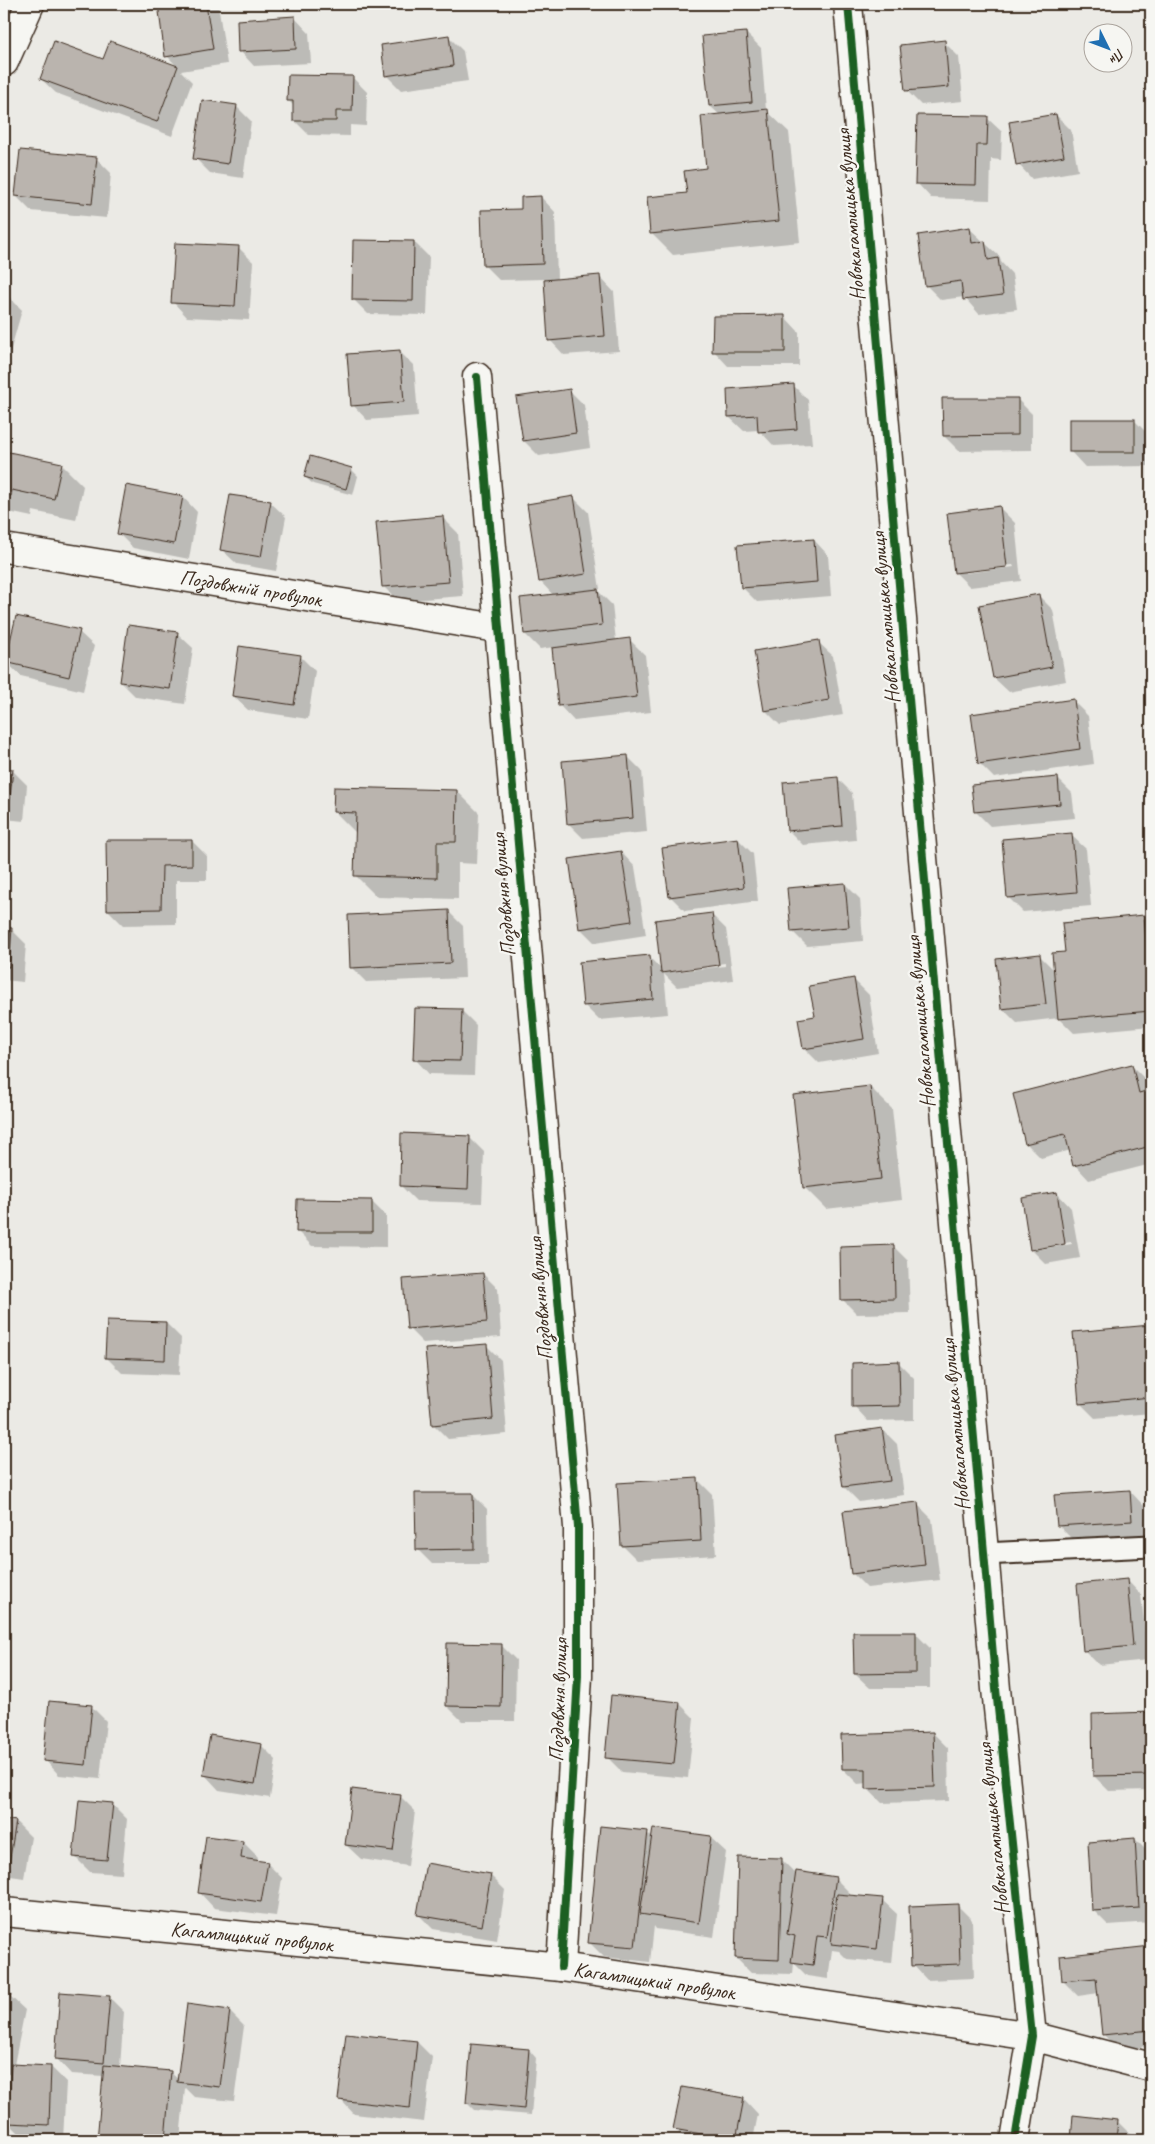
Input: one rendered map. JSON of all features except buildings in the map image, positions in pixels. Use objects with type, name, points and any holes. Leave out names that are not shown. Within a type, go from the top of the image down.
[{"type":"street","points":[[4,62],[30,4]]},
{"type":"street","name":"Новокагамлицька вулиця","points":[[848,4],[996,1689],[1032,2036],[1016,2140]]},
{"type":"street","name":"Поздовжня вулиця","points":[[476,377],[578,1527],[578,1676],[561,1967]]},
{"type":"street","name":"Поздовжній провулок","points":[[4,548],[497,628]]},
{"type":"street","name":"Кагамлицький провулок","points":[[4,1912],[561,1967],[1032,2036],[1151,2067]]},
{"type":"lane","points":[[984,1554],[1151,1546]]},
{"type":"cycle path","points":[[848,4],[996,1689],[1032,2036],[1015,2140]]},
{"type":"cycle path","points":[[477,377],[578,1527],[578,1676],[561,1967]]}]
